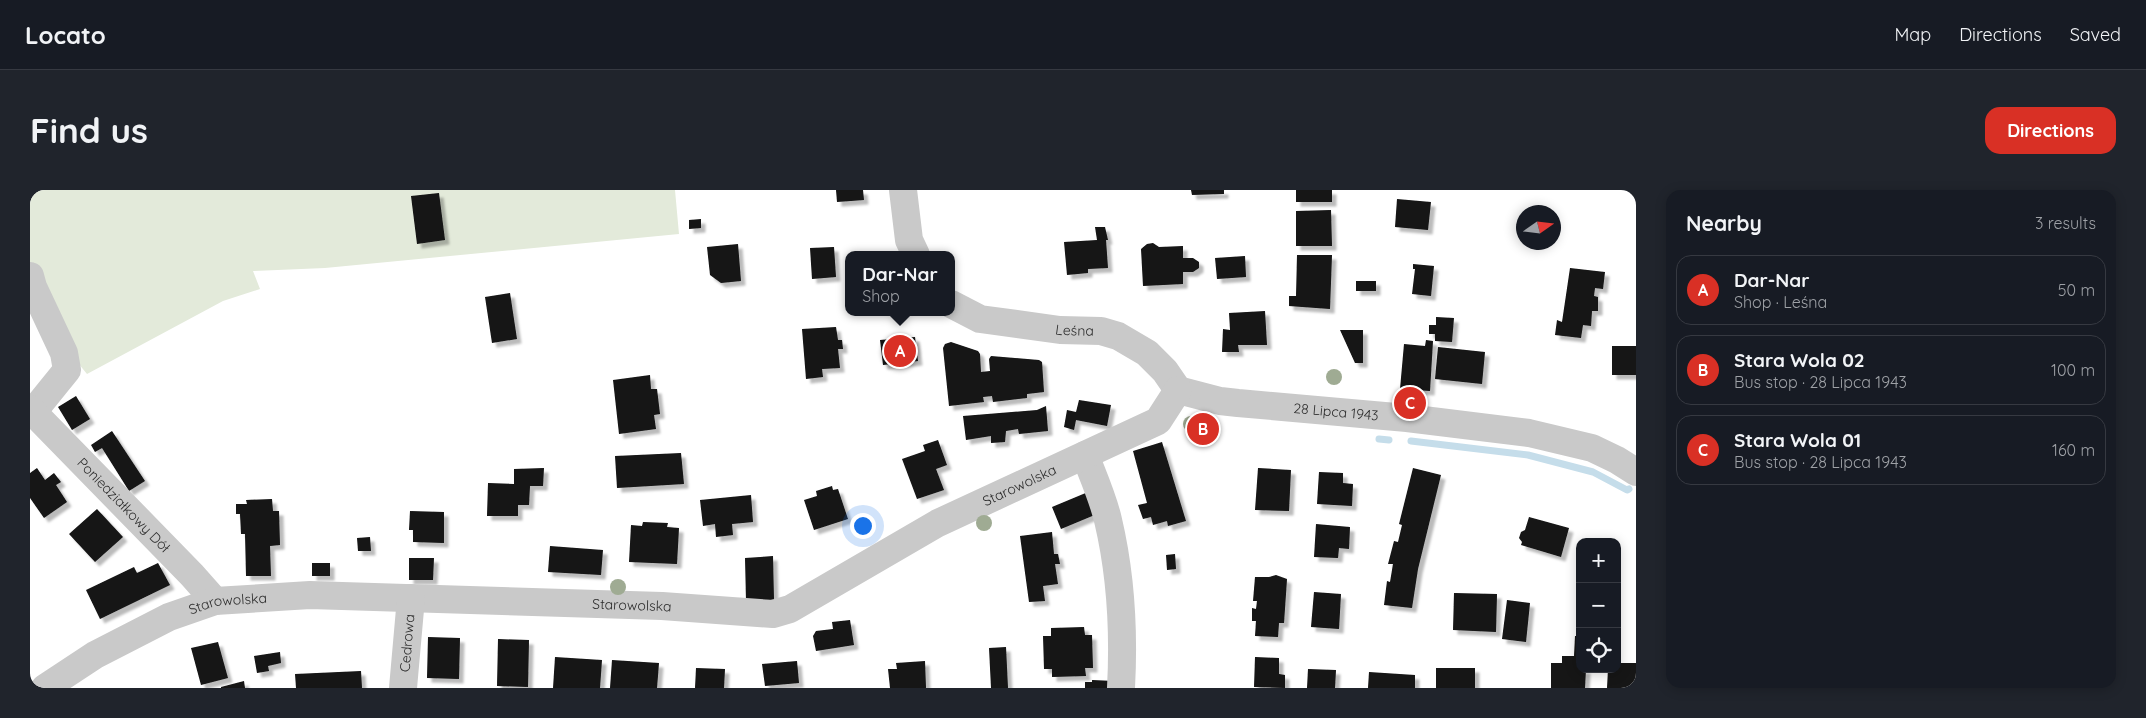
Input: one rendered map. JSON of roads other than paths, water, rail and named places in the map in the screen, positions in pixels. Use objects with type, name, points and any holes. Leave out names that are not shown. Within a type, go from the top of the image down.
[{"type":"street","points":[[904,190],[909,240],[914,251]]},
{"type":"street","points":[[30,276],[33,287],[64,353],[67,370],[31,410]]},
{"type":"street","name":"Leśna","points":[[955,306],[980,319],[1060,330],[1102,331],[1118,336],[1147,353],[1178,390]]},
{"type":"street","name":"Starowolska","points":[[45,688],[95,655],[169,617],[215,601],[310,595],[662,606],[773,614],[797,605],[938,523],[1158,421],[1178,390]]},
{"type":"street","name":"28 Lipca 1943","points":[[1178,390],[1220,401],[1407,418],[1529,433],[1592,448],[1636,472]]},
{"type":"street","name":"Poniedziałkowy Dół","points":[[31,410],[179,561],[215,601]]},
{"type":"street","points":[[1085,455],[1108,518],[1118,574],[1122,663],[1121,688]]},
{"type":"street","name":"Cedrowa","points":[[403,688],[411,598]]},
{"type":"waterway","points":[[1379,439],[1389,440]]},
{"type":"waterway","points":[[1411,441],[1528,455],[1593,472],[1627,490],[1629,489]]},
{"type":"place","name":"Dar-Nar","points":[[900,351]]},
{"type":"place","name":"Stara Wola 01","points":[[1410,403]]},
{"type":"place","name":"Stara Wola 02","points":[[1203,429]]}]
